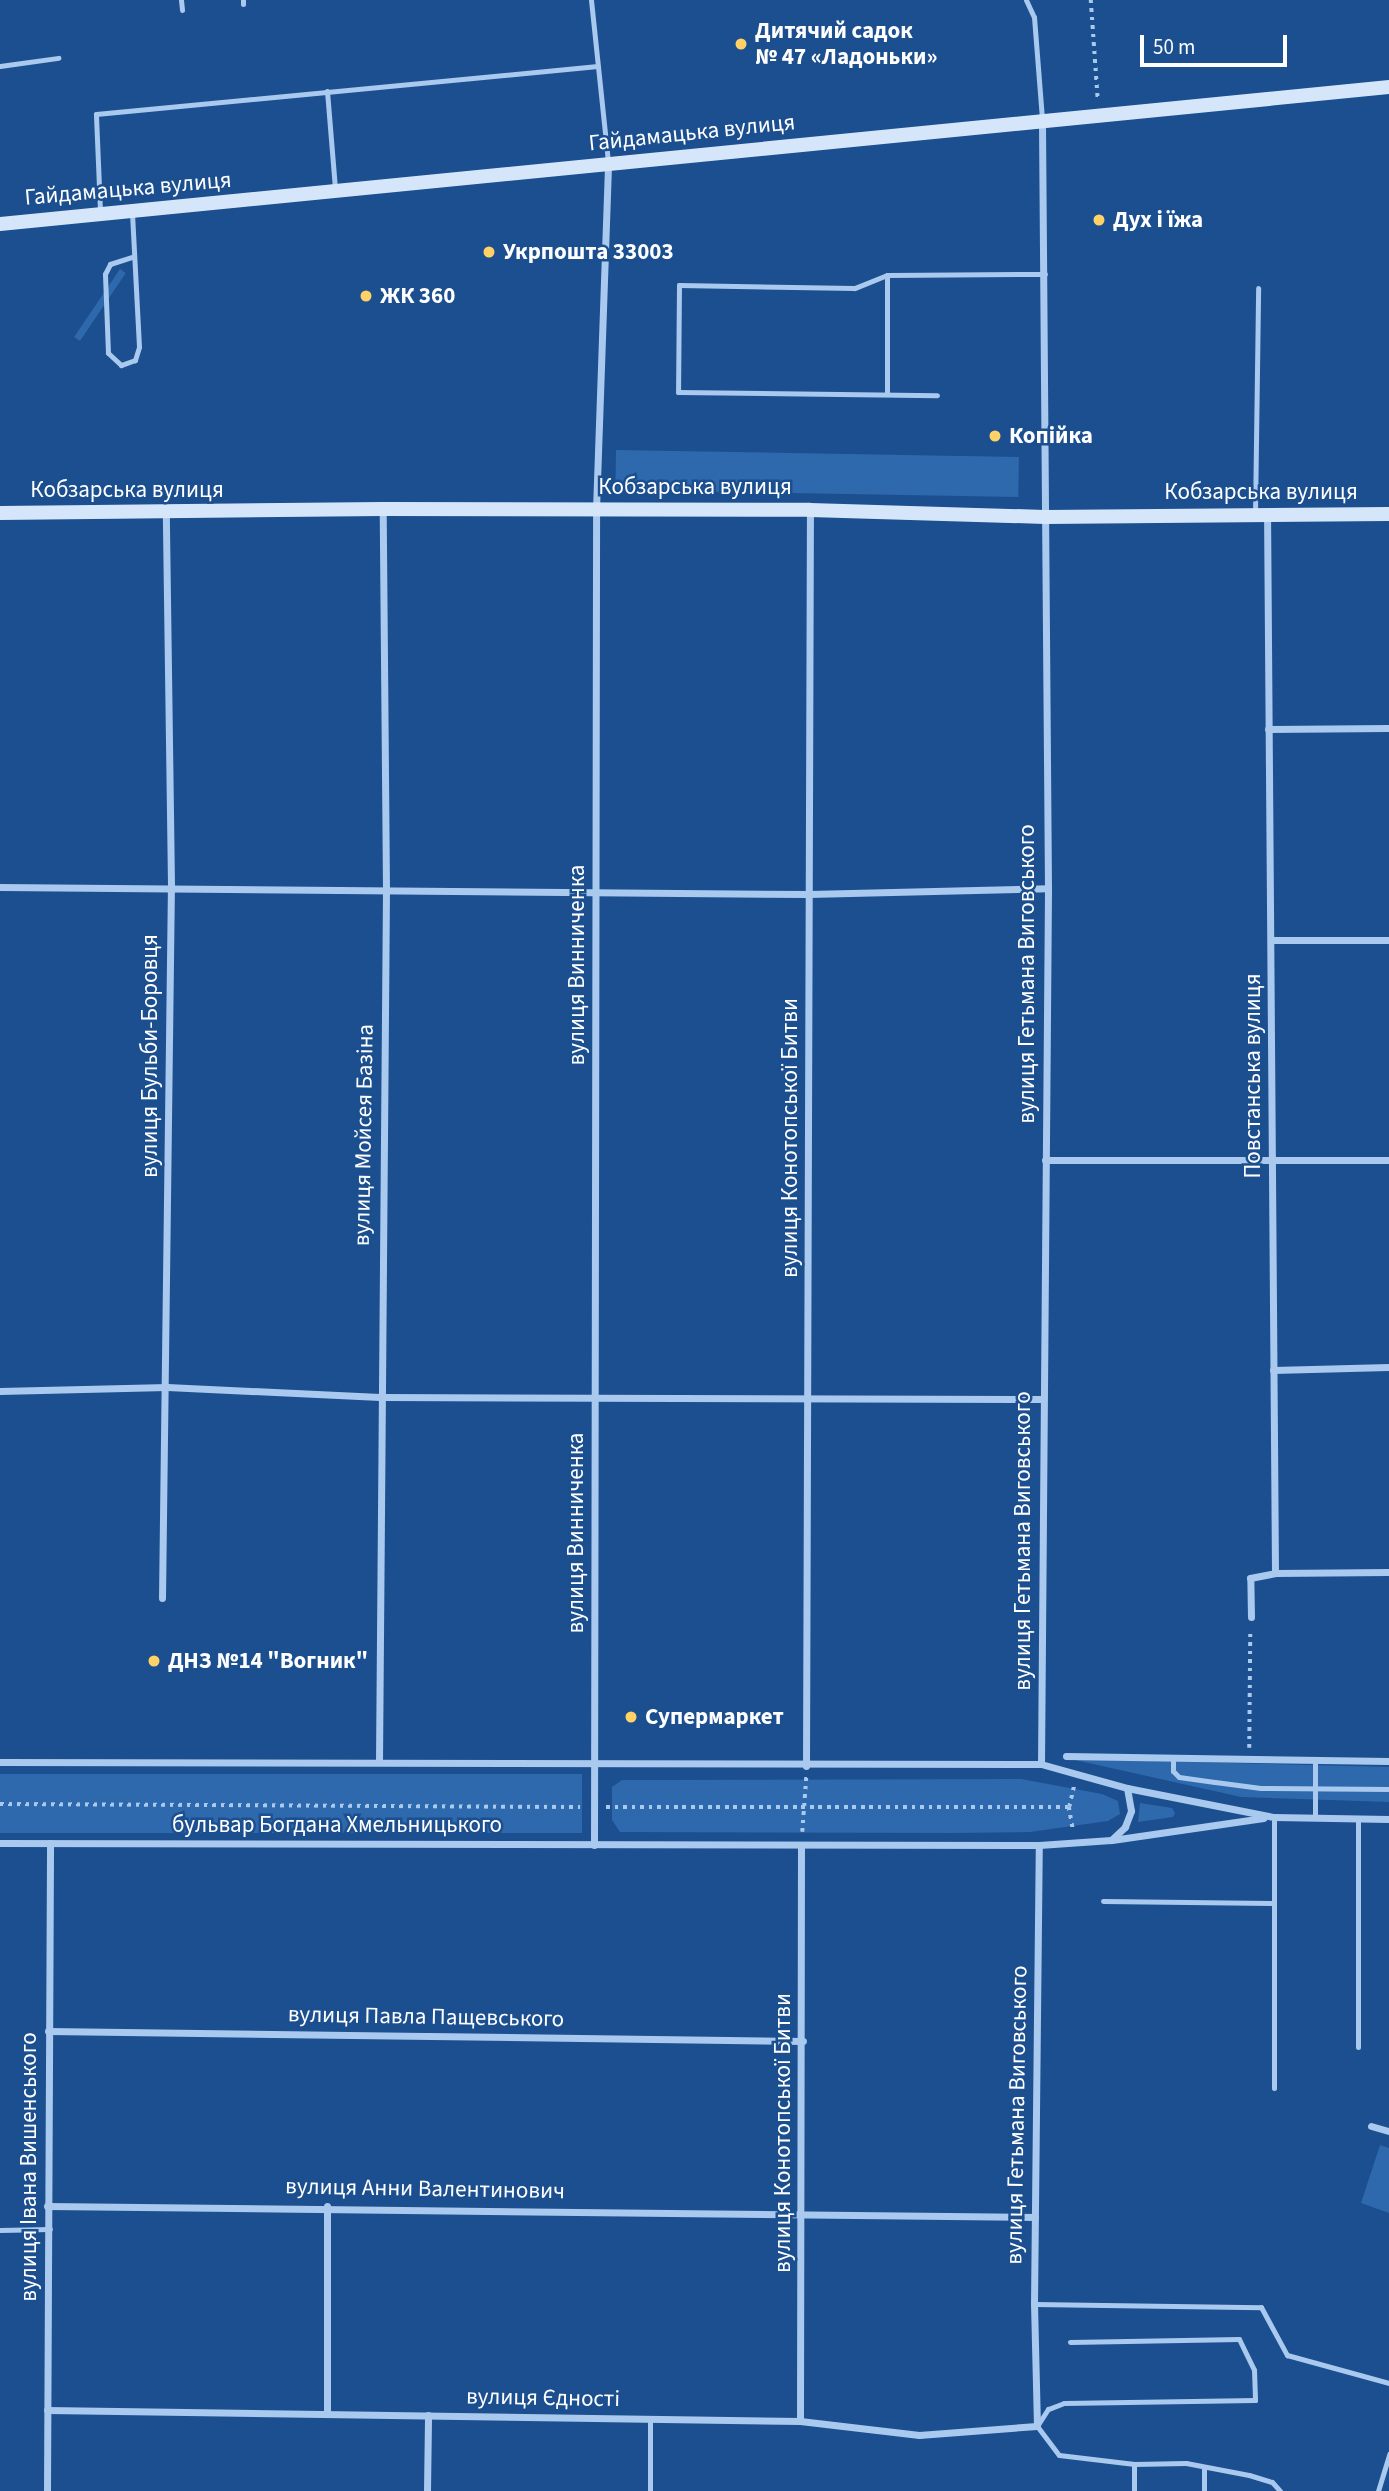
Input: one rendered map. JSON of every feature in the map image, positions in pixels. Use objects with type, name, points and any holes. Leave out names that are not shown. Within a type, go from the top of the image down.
[{"type":"street","name":"Гайдамацька вулиця","points":[[0,224],[608,165],[1099,112],[1389,87]]},
{"type":"street","name":"вулиця Гетьмана Виговського","points":[[1041,1764],[1048,888],[1042,118]]},
{"type":"street","name":"вулиця Винниченка","points":[[597,1766],[596,510],[608,165]]},
{"type":"street","name":"Кобзарська вулиця","points":[[0,513],[383,509],[810,510],[1045,517],[1389,514]]},
{"type":"street","name":"вулиця Мойсея Базіна","points":[[379,1762],[386,889],[383,509]]},
{"type":"street","name":"вулиця Конотопської Битви","points":[[806,1766],[810,1399],[810,510]]},
{"type":"street","name":"вулиця Бульби-Боровця","points":[[162,1598],[167,1387],[171,886],[166,513]]},
{"type":"street","name":"Повстанська вулиця","points":[[1261,515],[1273,940],[1275,1573]]},
{"type":"street","points":[[1268,729],[1389,728]]},
{"type":"street","points":[[0,887],[171,886],[809,894],[1048,888]]},
{"type":"street","points":[[1273,940],[1389,940]]},
{"type":"street","points":[[1045,1160],[1389,1160]]},
{"type":"street","points":[[1273,1370],[1389,1367]]},
{"type":"street","points":[[0,1391],[167,1387],[380,1397],[1043,1399]]},
{"type":"street","points":[[1251,1618],[1250,1578],[1275,1573],[1389,1572]]},
{"type":"street","points":[[1066,1756],[1389,1761]]},
{"type":"street","points":[[0,1762],[379,1762],[597,1766],[1041,1764],[1076,1777],[1274,1817]]},
{"type":"street","points":[[594,1845],[597,1766]]},
{"type":"street","points":[[1111,1840],[1125,1827],[1131,1811],[1127,1788]]},
{"type":"street","points":[[1039,1845],[1111,1840],[1274,1817],[1389,1819]]},
{"type":"street","name":"бульвар Богдана Хмельницького","points":[[0,1843],[1039,1845]]},
{"type":"street","name":"вулиця Івана Вишенського","points":[[47,2491],[50,1843]]},
{"type":"street","name":"вулиця Конотопської Битви","points":[[800,2421],[803,2213],[801,1845]]},
{"type":"street","name":"вулиця Гетьмана Виговського","points":[[1037,2426],[1034,2304],[1039,1845]]},
{"type":"street","name":"вулиця Павла Пащевського","points":[[48,2031],[803,2041]]},
{"type":"street","points":[[1371,2126],[1389,2131]]},
{"type":"street","name":"вулиця Анни Валентинович","points":[[47,2206],[327,2206],[1035,2217]]},
{"type":"street","points":[[327,2206],[327,2412]]},
{"type":"street","name":"вулиця Єдності","points":[[47,2410],[800,2421],[919,2435],[1037,2426]]},
{"type":"street","points":[[427,2491],[428,2415]]},
{"type":"lane","points":[[181,0],[182,10]]},
{"type":"lane","points":[[591,0],[608,165]]},
{"type":"lane","points":[[1026,0],[1034,17],[1042,118]]},
{"type":"lane","points":[[0,65],[58,58]]},
{"type":"lane","points":[[101,214],[96,114],[598,66]]},
{"type":"lane","points":[[327,91],[336,192]]},
{"type":"lane","points":[[132,213],[139,347],[135,360],[121,365],[108,353],[106,274],[110,264],[134,256]]},
{"type":"lane","points":[[937,395],[678,392],[679,285],[854,288],[887,275],[1045,274]]},
{"type":"lane","points":[[887,275],[887,394]]},
{"type":"lane","points":[[1258,288],[1261,515]]},
{"type":"lane","points":[[1173,1757],[1173,1771],[1180,1777],[1261,1788],[1389,1789]]},
{"type":"lane","points":[[1315,1759],[1315,1818]]},
{"type":"lane","points":[[1274,1817],[1274,2088]]},
{"type":"lane","points":[[1358,1819],[1358,2047]]},
{"type":"lane","points":[[1103,1901],[1274,1903]]},
{"type":"lane","points":[[0,2230],[50,2230]]},
{"type":"lane","points":[[1034,2304],[1261,2307],[1287,2356],[1389,2383]]},
{"type":"lane","points":[[1070,2342],[1239,2339],[1254,2370],[1255,2400],[1064,2403],[1048,2409],[1037,2426],[1059,2455],[1134,2464],[1186,2463],[1249,2475],[1272,2482],[1280,2491]]},
{"type":"lane","points":[[650,2418],[650,2491]]},
{"type":"lane","points":[[1378,2491],[1389,2454]]},
{"type":"lane","points":[[1134,2464],[1134,2491]]},
{"type":"lane","points":[[1204,2468],[1204,2491]]},
{"type":"path","points":[[1091,0],[1099,112]]},
{"type":"path","points":[[1249,1759],[1251,1618]]},
{"type":"path","points":[[801,1845],[806,1766]]},
{"type":"path","points":[[1076,1777],[1069,1807],[1076,1842]]},
{"type":"path","points":[[0,1804],[1069,1807]]},
{"type":"shaded area","points":[[120,269],[126,273],[80,341],[74,337]]},
{"type":"shaded area","points":[[616,450],[1019,457],[1018,497],[615,490]]},
{"type":"shaded area","points":[[1071,1759],[1389,1767],[1389,1802],[1241,1797]]},
{"type":"shaded area","points":[[0,1774],[582,1774],[582,1833],[0,1833]]},
{"type":"shaded area","points":[[1021,1779],[1102,1794],[1118,1801],[1120,1814],[1108,1821],[1030,1832],[953,1833],[620,1832],[612,1820],[612,1787],[622,1780]]},
{"type":"shaded area","points":[[1140,1803],[1172,1808],[1175,1813],[1173,1817],[1138,1822]]},
{"type":"shaded area","points":[[1380,2145],[1389,2148],[1389,2213],[1361,2203]]},
{"type":"place","name":"Дитячий садок № 47 «Ладоньки»","points":[[741,44]]},
{"type":"place","name":"Дух і їжа","points":[[1099,220]]},
{"type":"place","name":"Укрпошта 33003","points":[[489,252]]},
{"type":"place","name":"ЖК 360","points":[[366,296]]},
{"type":"place","name":"Копійка","points":[[995,436]]},
{"type":"place","name":"ДНЗ №14 \"Вогник\"","points":[[154,1661]]},
{"type":"place","name":"Супермаркет","points":[[631,1717]]}]
